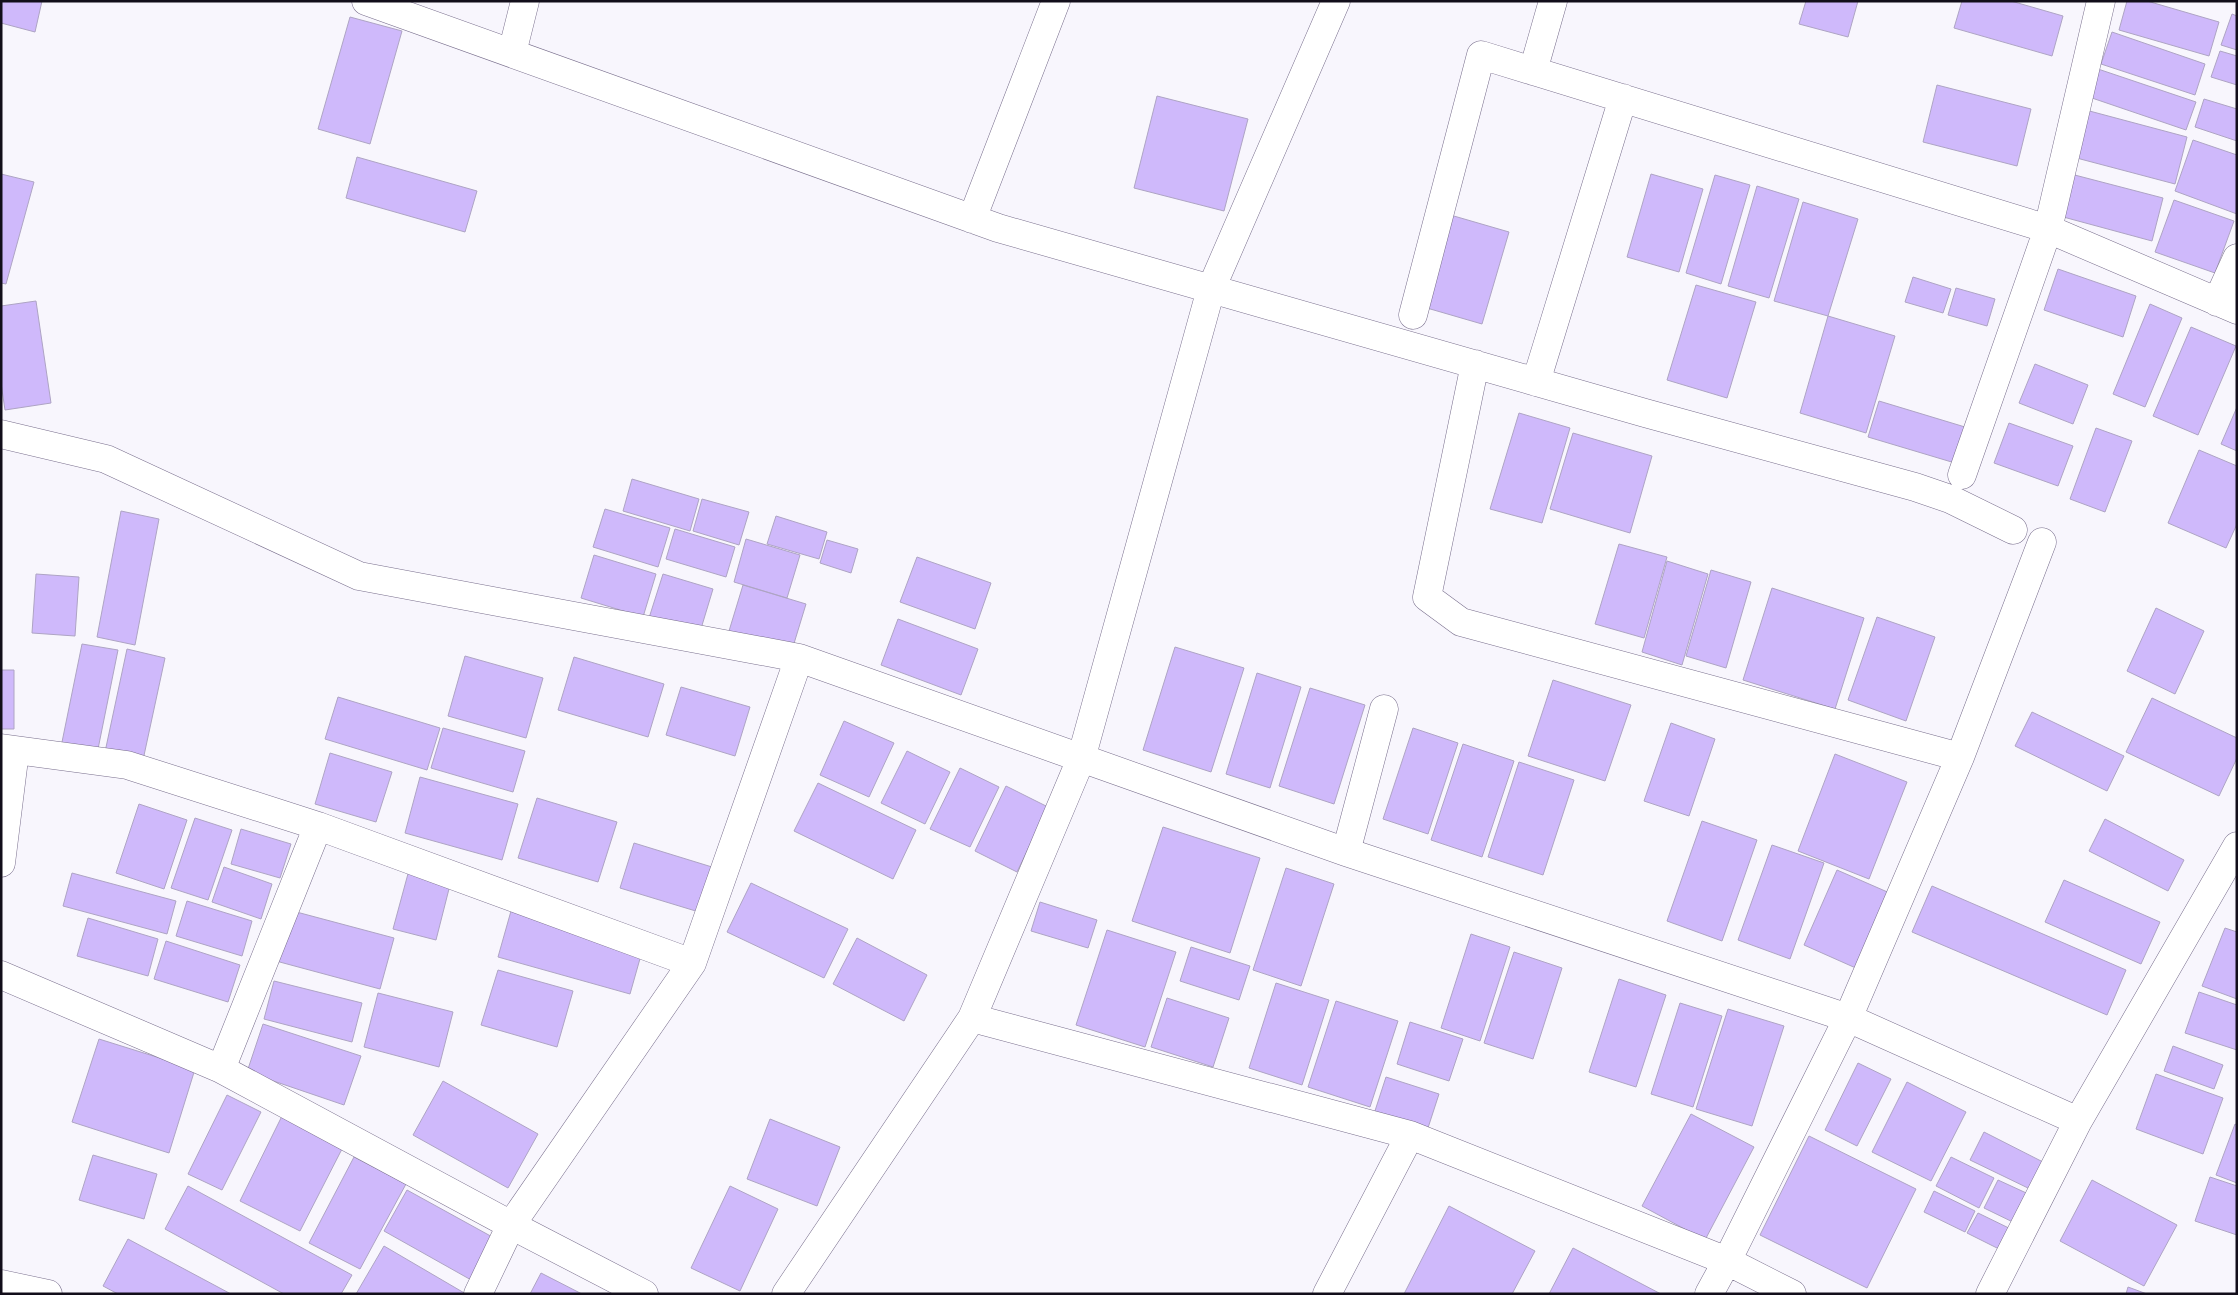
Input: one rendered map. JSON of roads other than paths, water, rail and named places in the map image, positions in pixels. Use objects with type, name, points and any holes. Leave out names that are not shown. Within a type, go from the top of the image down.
[{"type":"street","points":[[366,1],[972,219],[1536,382],[1915,487],[1950,499],[2013,530]]},
{"type":"street","points":[[512,53],[525,1]]},
{"type":"street","points":[[972,219],[1056,1]]},
{"type":"street","points":[[786,1294],[972,1018],[1081,759],[1211,289],[1336,1]]},
{"type":"street","points":[[1533,71],[1553,1]]},
{"type":"street","points":[[1962,475],[2048,229],[2101,1]]},
{"type":"street","points":[[1414,315],[1481,55],[2048,229],[2227,306],[2237,258]]},
{"type":"street","points":[[1536,382],[1623,98]]},
{"type":"street","points":[[1475,364],[1427,597],[1461,622],[1960,757]]},
{"type":"street","points":[[1,434],[106,459],[359,576],[799,658],[1346,852],[1848,1018],[2078,1121]]},
{"type":"street","points":[[1709,1294],[1848,1018],[1960,757],[2042,542]]},
{"type":"street","points":[[478,1294],[511,1225],[692,963],[799,658]]},
{"type":"street","points":[[1346,852],[1384,709]]},
{"type":"street","points":[[1,863],[8,750],[127,765],[318,826],[692,963]]},
{"type":"street","points":[[221,1069],[318,826]]},
{"type":"street","points":[[1990,1294],[2078,1121],[2237,846]]},
{"type":"street","points":[[1,975],[221,1069],[511,1225],[644,1294]]},
{"type":"street","points":[[972,1018],[1410,1135],[1727,1261],[1792,1294]]},
{"type":"street","points":[[1327,1294],[1410,1135]]},
{"type":"street","points":[[1,1284],[48,1294]]}]
